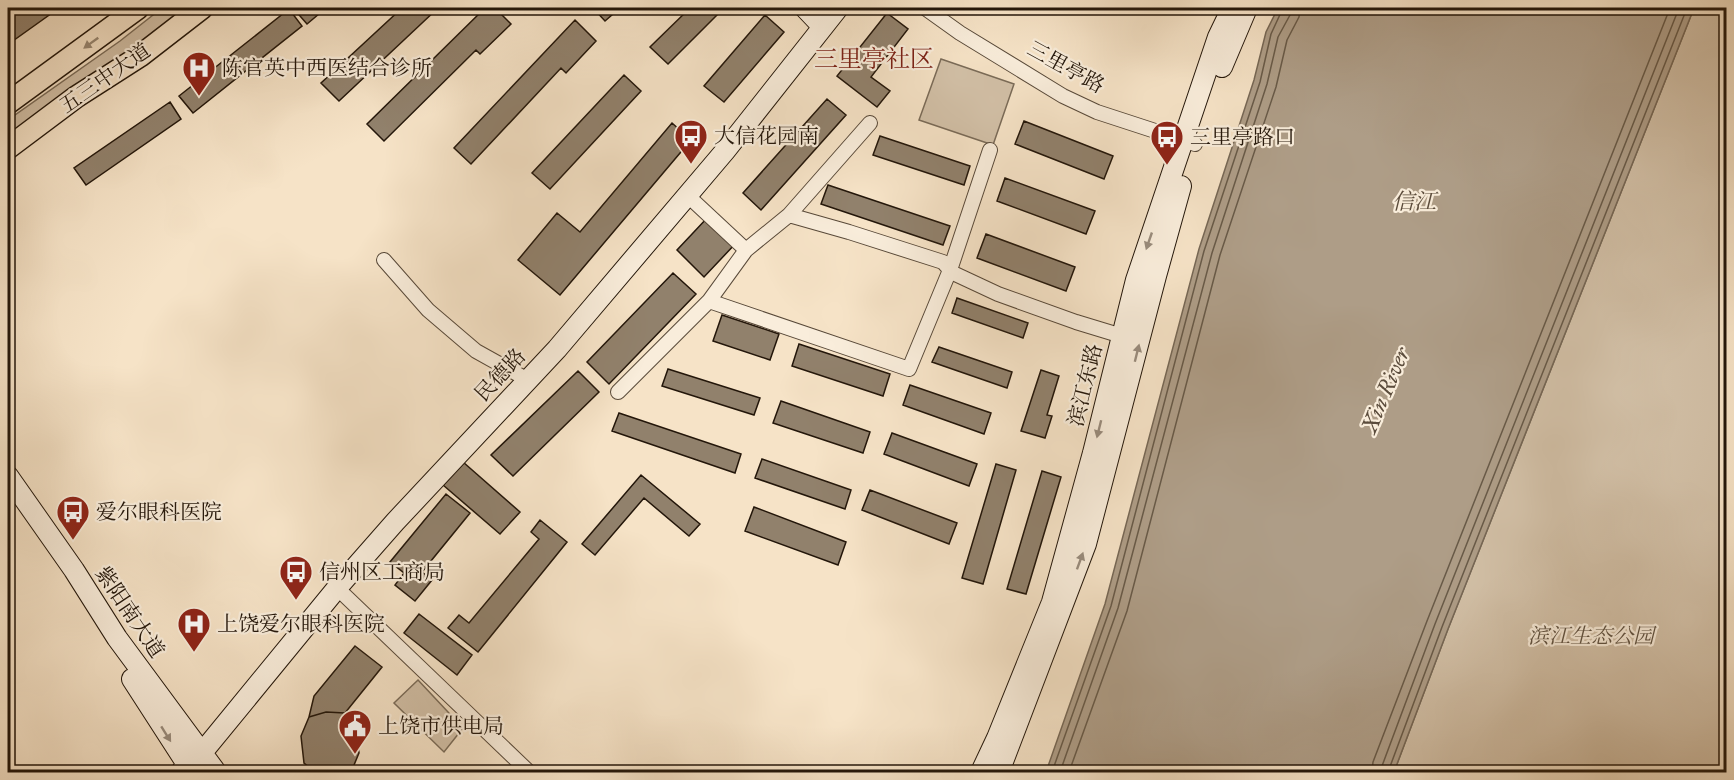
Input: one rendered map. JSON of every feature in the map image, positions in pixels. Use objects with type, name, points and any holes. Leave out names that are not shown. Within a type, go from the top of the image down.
[{"type":"main road","name":"五三中大道","points":[[8,103],[138,8]]},
{"type":"main road","name":"五三中大道","points":[[11,142],[140,56],[202,8]]},
{"type":"main road","points":[[805,8],[823,27]]},
{"type":"main road","name":"民德路","points":[[190,766],[394,522],[557,349],[687,195],[838,8]]},
{"type":"main road","name":"滨江东路","points":[[999,772],[1086,544],[1124,406],[1189,142],[1218,37],[1232,8]]},
{"type":"main road","name":"滨江东路","points":[[981,772],[998,738],[1052,602],[1093,453],[1136,280],[1189,142],[1247,8]]},
{"type":"main road","name":"紫阳南大道","points":[[8,476],[74,570],[117,638],[190,766]]},
{"type":"main road","name":"紫阳南大道","points":[[8,491],[190,766],[216,772]]},
{"type":"street","name":"三里亭路","points":[[925,8],[960,33],[1062,96],[1097,112],[1189,142]]},
{"type":"street","points":[[618,392],[709,301],[746,250],[789,216],[870,123]]},
{"type":"street","points":[[709,301],[909,369],[950,270],[990,150]]},
{"type":"street","points":[[687,195],[746,250]]},
{"type":"street","points":[[789,216],[849,232],[943,262],[953,273],[998,294],[1122,336]]},
{"type":"street","points":[[384,260],[428,310],[476,351],[528,380]]},
{"type":"street","points":[[337,588],[529,772]]},
{"type":"green space","points":[[162,8],[187,8],[147,40],[16,130],[8,130],[8,120],[120,41]]},
{"type":"green space","name":"滨江生态公园","points":[[1694,8],[1726,8],[1726,772],[1394,772],[1448,629]]},
{"type":"green space","points":[[941,59],[1014,84],[993,145],[919,120]]},
{"type":"green space","points":[[418,680],[463,728],[444,752],[394,703]]},
{"type":"water","name":"信江","points":[[1278,8],[1694,8],[1448,629],[1394,772],[1046,772],[1105,604],[1199,249],[1254,80],[1266,32]]},
{"type":"building","points":[[16,8],[59,8],[10,43],[8,14]]},
{"type":"building","points":[[293,8],[326,8],[307,24]]},
{"type":"building","points":[[402,8],[438,8],[339,101],[321,83]]},
{"type":"building","points":[[485,8],[495,8],[511,24],[480,54],[476,50],[384,141],[367,124]]},
{"type":"building","points":[[593,8],[620,8],[605,21]]},
{"type":"building","points":[[690,8],[724,8],[668,64],[650,47]]},
{"type":"building","points":[[289,9],[302,26],[193,113],[179,96]]},
{"type":"building","points":[[887,13],[908,29],[871,77],[890,91],[877,107],[837,76]]},
{"type":"building","points":[[765,15],[784,32],[724,102],[704,86]]},
{"type":"building","points":[[575,20],[596,41],[566,73],[561,68],[471,164],[454,148]]},
{"type":"building","points":[[624,75],[641,91],[550,189],[532,173]]},
{"type":"building","points":[[827,99],[846,115],[761,210],[743,193]]},
{"type":"building","points":[[170,102],[181,119],[86,185],[74,168]]},
{"type":"building","points":[[1024,121],[1113,156],[1104,179],[1015,144]]},
{"type":"building","points":[[672,123],[691,140],[560,295],[518,260],[557,213],[580,232]]},
{"type":"building","points":[[880,136],[970,166],[964,185],[873,155]]},
{"type":"building","points":[[1005,178],[1095,211],[1086,234],[997,201]]},
{"type":"building","points":[[828,185],[950,226],[943,245],[821,204]]},
{"type":"building","points":[[708,217],[736,243],[704,277],[677,250]]},
{"type":"building","points":[[986,234],[1075,267],[1066,291],[977,258]]},
{"type":"building","points":[[673,273],[696,294],[609,384],[587,362]]},
{"type":"building","points":[[957,298],[1028,323],[1023,338],[952,313]]},
{"type":"building","points":[[722,315],[779,334],[770,360],[713,341]]},
{"type":"building","points":[[799,344],[890,374],[883,396],[792,366]]},
{"type":"building","points":[[939,347],[1012,372],[1007,388],[932,362]]},
{"type":"building","points":[[668,369],[760,398],[754,415],[662,386]]},
{"type":"building","points":[[1041,370],[1059,376],[1047,415],[1052,416],[1045,438],[1021,431]]},
{"type":"building","points":[[578,371],[599,392],[513,476],[491,455]]},
{"type":"building","points":[[910,385],[991,413],[984,434],[903,405]]},
{"type":"building","points":[[781,401],[870,432],[863,453],[773,423]]},
{"type":"building","points":[[619,413],[741,454],[735,473],[612,431]]},
{"type":"building","points":[[892,433],[977,464],[969,486],[884,454]]},
{"type":"building","points":[[762,459],[851,490],[845,509],[755,478]]},
{"type":"building","points":[[463,462],[520,512],[500,534],[443,485]]},
{"type":"building","points":[[996,464],[1016,470],[983,584],[962,578]]},
{"type":"building","points":[[1042,471],[1061,477],[1026,594],[1007,589]]},
{"type":"building","points":[[641,475],[700,524],[689,536],[644,498],[595,555],[582,544]]},
{"type":"building","points":[[870,490],[957,523],[949,544],[862,510]]},
{"type":"building","points":[[446,494],[470,513],[422,572],[432,580],[415,601],[395,585],[404,573],[390,562]]},
{"type":"building","points":[[754,507],[846,542],[838,565],[745,531]]},
{"type":"building","points":[[540,520],[567,542],[478,652],[448,628],[459,615],[469,623],[539,539],[531,532]]},
{"type":"building","points":[[419,614],[472,655],[457,675],[404,633]]},
{"type":"building","points":[[355,646],[382,667],[345,713],[326,712],[309,717],[314,696]]},
{"type":"building","points":[[326,712],[345,713],[354,721],[359,753],[354,765],[346,772],[315,772],[304,763],[301,736],[309,717]]},
{"type":"place","name":"陈官英中西医结合诊所","points":[[199,97]]},
{"type":"place","name":"大信花园南","points":[[691,165]]},
{"type":"place","name":"三里亭路口","points":[[1167,166]]},
{"type":"place","name":"爱尔眼科医院","points":[[73,541]]},
{"type":"place","name":"信州区工商局","points":[[296,601]]},
{"type":"place","name":"上饶爱尔眼科医院","points":[[194,653]]},
{"type":"place","name":"上饶市供电局","points":[[355,755]]},
{"type":"district","name":"三里亭社区","points":[[874,59]]},
{"type":"water label","name":"Xin River","points":[[1385,390]]}]
